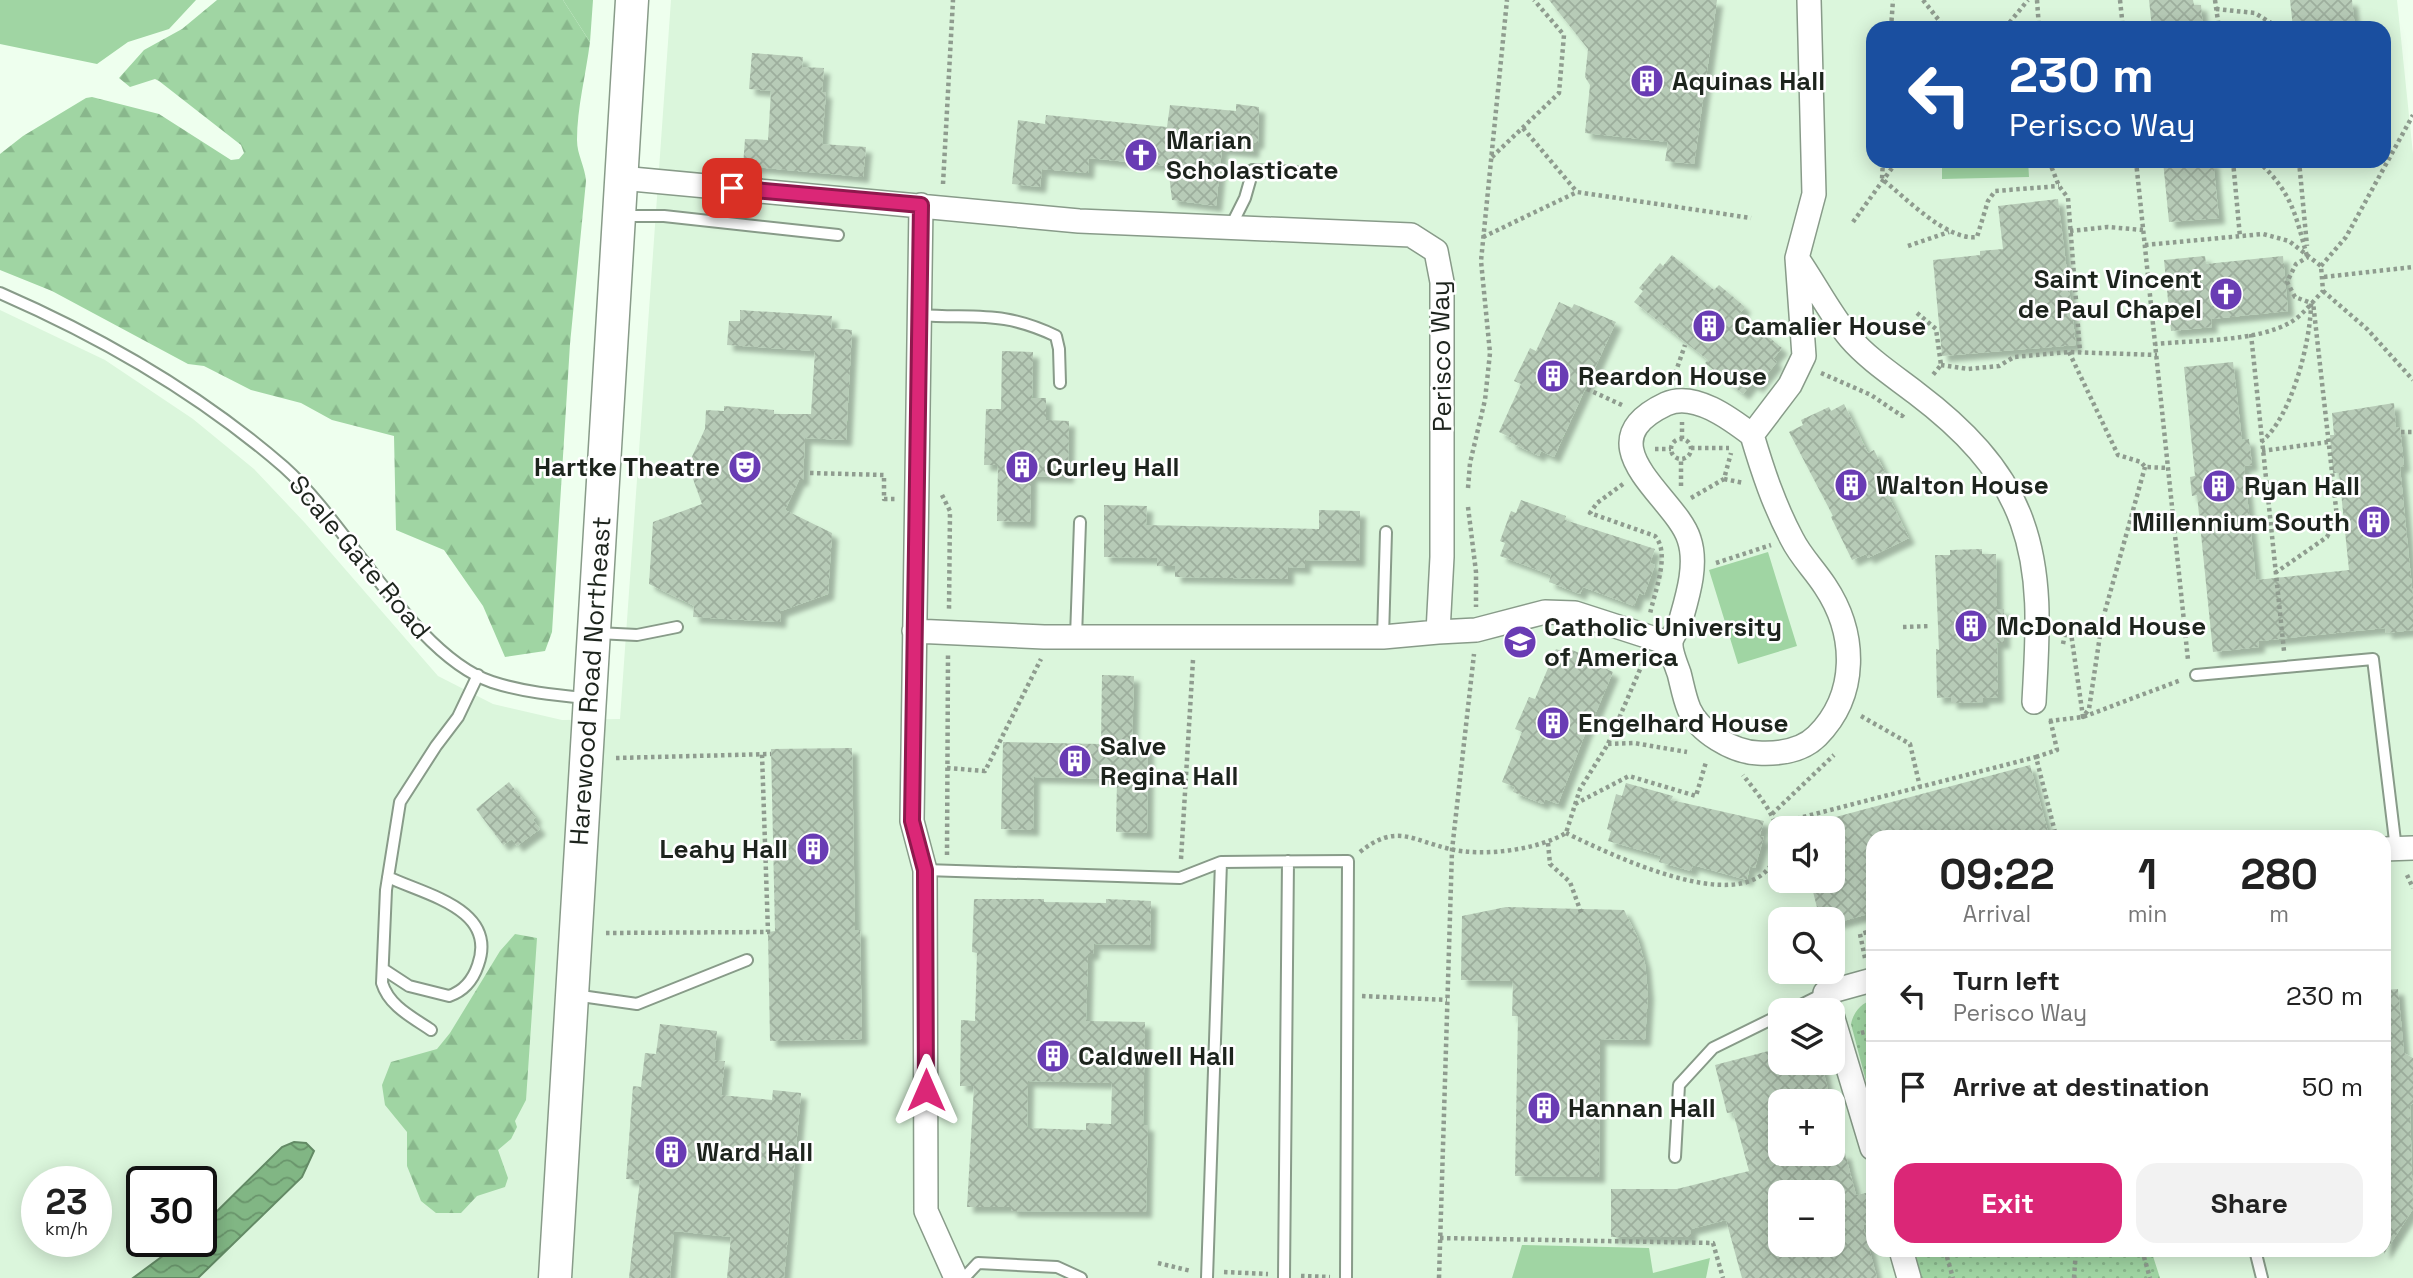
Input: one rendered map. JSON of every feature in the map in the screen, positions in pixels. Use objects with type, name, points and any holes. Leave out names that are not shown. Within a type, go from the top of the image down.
[{"type":"street","name":"Harewood Road Northeast","points":[[555,1278],[632,0]]},
{"type":"street","points":[[1752,435],[1804,356],[1797,258],[1814,194],[1809,0]]},
{"type":"street","name":"Perisco Way","points":[[621,178],[1079,222],[1412,235],[1436,251],[1443,282],[1442,557],[1438,632]]},
{"type":"street","points":[[932,206],[919,315],[912,821],[925,870],[926,1210],[956,1278]]},
{"type":"street","points":[[1797,258],[1851,338],[1961,431],[1995,468],[2012,497],[2023,524],[2035,581],[2043,707]]},
{"type":"street","points":[[914,631],[1044,637],[1383,637],[1476,630],[1545,612],[1575,613],[1621,625],[1660,641],[1690,711],[1710,734],[1731,746],[1764,753],[1800,748],[1816,737],[1836,712],[1847,690],[1850,652],[1838,610],[1770,498],[1752,435],[1712,409],[1672,401],[1651,411],[1635,431],[1632,447],[1640,473],[1651,489],[1672,508],[1689,539],[1691,572],[1679,626],[1660,641]]},
{"type":"street","points":[[1839,998],[1866,975]]},
{"type":"street","points":[[1845,1059],[1866,1128]]},
{"type":"street","points":[[1903,1257],[1909,1278]]},
{"type":"lane","points":[[1230,228],[1245,198],[1253,170],[1296,172]]},
{"type":"lane","points":[[619,216],[664,216],[838,235]]},
{"type":"lane","name":"Scale Gate Road","points":[[0,293],[45,314],[183,391],[284,467],[322,505],[435,646],[457,664],[490,682],[540,694],[589,698]]},
{"type":"lane","points":[[919,315],[994,316],[1030,324],[1056,336],[1060,383]]},
{"type":"lane","points":[[1076,637],[1080,522]]},
{"type":"lane","points":[[1383,637],[1386,531]]},
{"type":"lane","points":[[593,633],[637,635],[677,627]]},
{"type":"lane","points":[[2196,675],[2373,659],[2398,849]]},
{"type":"lane","points":[[431,1030],[386,996],[382,983],[388,877],[400,802],[458,717],[478,675]]},
{"type":"lane","points":[[925,870],[1180,878],[1221,862],[1348,861],[1346,1278]]},
{"type":"lane","points":[[1207,1278],[1221,862]]},
{"type":"lane","points":[[1283,1278],[1288,862]]},
{"type":"lane","points":[[383,969],[409,986],[449,996],[467,985],[481,958],[481,935],[468,915],[447,902],[388,877]]},
{"type":"lane","points":[[572,995],[637,1004],[747,960]]},
{"type":"lane","points":[[1675,1157],[1679,1085],[1713,1048],[1768,1022]]},
{"type":"lane","points":[[2257,1257],[2262,1278]]},
{"type":"lane","points":[[964,1278],[978,1263],[1057,1267],[1081,1278]]},
{"type":"path","points":[[932,206],[953,0]]},
{"type":"path","points":[[1440,1278],[1452,850],[1476,630],[1476,572],[1468,494],[1470,463],[1485,400],[1490,353],[1481,285],[1482,237],[1507,0]]},
{"type":"path","points":[[1492,158],[1559,93],[1564,35],[1534,0]]},
{"type":"path","points":[[1892,21],[1893,0]]},
{"type":"path","points":[[1923,0],[1940,21]]},
{"type":"path","points":[[2011,21],[2028,0]]},
{"type":"path","points":[[2037,0],[2038,21]]},
{"type":"path","points":[[2120,0],[2122,21]]},
{"type":"path","points":[[2215,0],[2217,21]]},
{"type":"path","points":[[2216,9],[2255,13],[2268,21]]},
{"type":"path","points":[[2391,155],[2413,115]]},
{"type":"path","points":[[1523,128],[1577,192]]},
{"type":"path","points":[[1882,179],[1883,168]]},
{"type":"path","points":[[1853,222],[1891,168]]},
{"type":"path","points":[[2052,168],[2059,187],[2068,198],[2080,352]]},
{"type":"path","points":[[2137,168],[2188,665]]},
{"type":"path","points":[[2234,168],[2240,237]]},
{"type":"path","points":[[2266,168],[2280,181],[2291,200],[2308,257]]},
{"type":"path","points":[[2301,168],[2308,257]]},
{"type":"path","points":[[2321,266],[2346,237],[2384,168]]},
{"type":"path","points":[[1882,179],[1950,232],[1965,239],[1977,237],[1988,201],[1995,191],[2059,187]]},
{"type":"path","points":[[1482,237],[1577,192],[1751,218]]},
{"type":"path","points":[[2070,231],[2108,227],[2143,230]]},
{"type":"path","points":[[1908,246],[1950,232]]},
{"type":"path","points":[[2145,246],[2263,234],[2276,236],[2289,241],[2321,266],[2324,277],[2323,291],[2293,321],[2251,334],[2155,344]]},
{"type":"path","points":[[2308,257],[2296,264],[2287,282],[2295,297],[2312,302]]},
{"type":"path","points":[[2324,277],[2413,267]]},
{"type":"path","points":[[2323,291],[2367,329],[2413,380]]},
{"type":"path","points":[[2275,573],[2327,537],[2337,517],[2312,302]]},
{"type":"path","points":[[2261,442],[2273,433],[2306,353],[2312,302]]},
{"type":"path","points":[[1917,313],[1936,329],[1941,365],[1968,369],[1999,366],[2014,356],[2068,352],[2157,355]]},
{"type":"path","points":[[2251,334],[2285,666]]},
{"type":"path","points":[[1682,402],[1672,379],[1685,345]]},
{"type":"path","points":[[2068,352],[2118,455],[2141,461],[2145,467],[2102,622],[2088,709],[2083,717]]},
{"type":"path","points":[[1801,364],[1871,395],[1902,416]]},
{"type":"path","points":[[1587,389],[1625,406]]},
{"type":"path","points":[[2401,432],[2413,432]]},
{"type":"path","points":[[1681,439],[1687,440],[1691,448],[1684,459],[1677,458],[1671,450],[1672,444],[1681,439]]},
{"type":"path","points":[[2262,451],[2328,442]]},
{"type":"path","points":[[1672,508],[1724,479],[1733,448],[1691,448]]},
{"type":"path","points":[[2145,467],[2168,468]]},
{"type":"path","points":[[810,473],[884,475],[884,499],[904,499]]},
{"type":"path","points":[[1348,861],[1374,841],[1392,834],[1413,836],[1452,850],[1521,850],[1548,843],[1566,833],[1580,789],[1608,744],[1648,651],[1660,641],[1648,621],[1662,554],[1660,542],[1655,536],[1590,513],[1613,490],[1640,473]]},
{"type":"path","points":[[936,485],[950,512],[947,855]]},
{"type":"path","points":[[1691,572],[1792,538]]},
{"type":"path","points":[[1903,627],[1931,626]]},
{"type":"path","points":[[2062,647],[2064,634],[2070,633],[2083,717]]},
{"type":"path","points":[[1181,859],[1195,635]]},
{"type":"path","points":[[947,768],[985,771],[1041,665],[1044,637]]},
{"type":"path","points":[[2049,721],[2083,717],[2170,683]]},
{"type":"path","points":[[1807,816],[2057,751],[2043,707]]},
{"type":"path","points":[[1861,716],[1910,744],[1920,787]]},
{"type":"path","points":[[1608,744],[1634,743],[1687,752]]},
{"type":"path","points":[[606,933],[768,932],[762,754]]},
{"type":"path","points":[[616,758],[771,754]]},
{"type":"path","points":[[2036,757],[2054,830]]},
{"type":"path","points":[[1575,804],[1629,776],[1696,796],[1706,762]]},
{"type":"path","points":[[1741,772],[1773,816]]},
{"type":"path","points":[[1566,833],[1642,869],[1712,883],[1751,882],[1768,870]]},
{"type":"path","points":[[1548,843],[1550,864],[1570,882],[1582,915]]},
{"type":"path","points":[[2407,875],[2413,888]]},
{"type":"path","points":[[1866,932],[1860,934],[1866,960]]},
{"type":"path","points":[[1347,995],[1447,1000]]},
{"type":"path","points":[[1861,1033],[1866,1032]]},
{"type":"path","points":[[1440,1238],[1713,1243],[1723,1278]]},
{"type":"path","points":[[1947,1257],[1953,1278]]},
{"type":"path","points":[[2074,1278],[2076,1257]]},
{"type":"path","points":[[2144,1257],[2150,1278]]},
{"type":"path","points":[[1158,1263],[1177,1270]]},
{"type":"shaded area","name":"Catholic University of America","points":[[671,0],[2397,0],[2413,154],[2413,1278],[0,1278],[0,310],[105,360],[193,419],[254,469],[305,523],[438,676],[493,704],[562,720],[620,719]]},
{"type":"green space","points":[[0,0],[196,0],[169,29],[128,42],[97,64],[0,44]]},
{"type":"green space","points":[[217,0],[563,0],[590,42],[577,128],[578,151],[586,181],[570,344],[552,632],[545,651],[505,657],[483,606],[444,550],[396,530],[394,436],[332,420],[301,403],[251,390],[204,366],[188,364],[52,291],[0,270],[0,154],[23,136],[86,98],[92,97],[159,114],[231,160],[239,159],[244,153],[241,145],[159,81],[155,79],[130,87],[119,78],[144,50],[182,29]]},
{"type":"green space","points":[[563,0],[593,0],[590,42]]},
{"type":"green space","points":[[1942,168],[2028,168],[2029,177],[1942,179]]},
{"type":"green space","points":[[1768,552],[1797,646],[1738,664],[1709,570]]},
{"type":"green space","points":[[515,934],[537,938],[526,1100],[515,1121],[517,1127],[511,1139],[498,1150],[508,1178],[505,1187],[477,1196],[461,1213],[436,1213],[421,1201],[407,1166],[407,1132],[385,1105],[382,1085],[391,1062],[437,1049],[450,1033],[500,951]]},
{"type":"green space","points":[[1866,1002],[1866,1081],[1851,1024]]},
{"type":"green space","points":[[1522,1245],[1649,1248],[1653,1273],[1710,1258],[1706,1278],[1512,1278]]},
{"type":"green space","points":[[1914,1257],[2153,1257],[2160,1278],[1920,1278]]},
{"type":"water","points":[[294,1142],[306,1143],[314,1151],[302,1177],[198,1278],[133,1278],[161,1257],[217,1257],[217,1211],[282,1147]]},
{"type":"building","name":"Aquinas Hall","points":[[1549,0],[1717,0],[1694,164],[1665,161],[1668,142],[1585,133],[1590,85],[1585,77],[1588,49]]},
{"type":"building","points":[[2149,0],[2193,0],[2194,5],[2201,5],[2202,21],[2151,21]]},
{"type":"building","points":[[2290,0],[2352,0],[2354,21],[2292,21]]},
{"type":"building","points":[[752,53],[803,57],[802,67],[824,68],[822,92],[826,92],[822,144],[866,147],[863,177],[743,166],[745,139],[768,140],[771,91],[749,89]]},
{"type":"building","name":"Marian Scholasticate","points":[[1236,104],[1259,107],[1258,143],[1254,143],[1253,152],[1222,149],[1216,206],[1172,200],[1168,166],[1089,158],[1088,173],[1042,169],[1040,187],[1012,184],[1018,120],[1045,124],[1046,115],[1167,127],[1170,105],[1236,111]]},
{"type":"building","points":[[2164,168],[2214,168],[2219,218],[2169,222]]},
{"type":"building","points":[[2058,199],[2076,345],[1942,356],[1933,260],[1980,255],[1980,251],[2003,249],[1998,206]]},
{"type":"building","name":"Camalier House","points":[[1672,255],[1714,290],[1719,285],[1745,307],[1740,313],[1782,348],[1773,359],[1777,362],[1757,387],[1752,383],[1743,394],[1705,363],[1708,360],[1634,302],[1643,291],[1639,288],[1660,263],[1663,266]]},
{"type":"building","name":"Saint Vincent de Paul Chapel","points":[[2205,256],[2206,264],[2283,256],[2288,311],[2211,319],[2212,327],[2171,331],[2164,260]]},
{"type":"building","name":"Reardon House","points":[[1559,302],[1572,308],[1574,304],[1616,322],[1554,457],[1541,451],[1539,456],[1510,442],[1512,438],[1499,432],[1521,384],[1514,381],[1530,348],[1536,351]]},
{"type":"building","name":"Hartke Theatre","points":[[740,310],[832,316],[831,328],[852,330],[846,440],[805,438],[803,480],[799,480],[785,510],[832,533],[828,594],[781,611],[780,622],[693,617],[694,606],[649,584],[653,522],[702,504],[688,465],[705,429],[706,410],[724,411],[724,406],[774,410],[774,414],[811,414],[815,351],[727,345],[729,321],[740,321]]},
{"type":"building","points":[[1002,351],[1033,352],[1032,398],[1046,398],[1046,420],[1069,421],[1068,477],[1031,476],[1030,522],[997,521],[998,465],[984,465],[986,409],[1001,409]]},
{"type":"building","points":[[2233,362],[2242,440],[2249,439],[2252,465],[2244,466],[2256,580],[2349,570],[2339,473],[2333,473],[2330,435],[2334,435],[2332,413],[2394,403],[2396,428],[2400,427],[2404,466],[2400,467],[2413,598],[2413,630],[2386,633],[2385,628],[2259,641],[2259,647],[2213,652],[2197,495],[2192,496],[2190,477],[2195,476],[2184,367]]},
{"type":"building","name":"Walton House","points":[[1844,404],[1868,453],[1874,450],[1890,482],[1883,485],[1909,538],[1868,558],[1866,554],[1852,560],[1831,517],[1833,516],[1789,432],[1803,425],[1801,420],[1829,407],[1831,411]]},
{"type":"building","points":[[1521,500],[1566,516],[1565,520],[1655,549],[1650,563],[1655,565],[1644,595],[1639,593],[1634,606],[1583,587],[1580,594],[1549,582],[1551,575],[1500,556],[1505,543],[1500,541],[1511,511],[1516,513]]},
{"type":"building","points":[[1104,505],[1147,506],[1146,525],[1319,529],[1319,510],[1360,511],[1359,561],[1305,560],[1305,568],[1288,567],[1288,579],[1175,577],[1175,566],[1157,566],[1157,558],[1104,557]]},
{"type":"building","name":"McDonald House","points":[[1982,549],[1982,554],[1996,554],[1997,609],[2004,609],[2004,643],[1997,643],[1998,697],[1983,698],[1983,702],[1951,703],[1951,697],[1937,698],[1936,649],[1939,650],[1935,555],[1950,555],[1950,550]]},
{"type":"building","name":"Engelhard House","points":[[1556,649],[1570,654],[1572,650],[1602,662],[1600,666],[1613,672],[1594,717],[1592,716],[1558,804],[1545,799],[1543,804],[1513,792],[1515,787],[1502,782],[1522,732],[1515,729],[1529,697],[1535,699]]},
{"type":"building","name":"Salve Regina Hall","points":[[1102,675],[1134,676],[1132,745],[1148,746],[1147,833],[1116,832],[1117,779],[1034,777],[1033,830],[1001,829],[1003,742],[1101,744]]},
{"type":"building","name":"Leahy Hall","points":[[852,748],[855,930],[860,930],[862,1039],[770,1041],[768,932],[775,931],[771,749]]},
{"type":"building","points":[[2030,765],[2047,830],[1866,830],[1866,915],[1845,920],[1845,907],[1817,907],[1813,893],[1845,893],[1845,816],[1839,816]]},
{"type":"building","points":[[509,782],[536,817],[533,820],[540,829],[517,846],[512,839],[503,845],[476,809]]},
{"type":"building","points":[[1626,783],[1673,796],[1671,800],[1764,821],[1759,838],[1764,836],[1755,868],[1750,866],[1747,880],[1693,865],[1691,871],[1659,862],[1661,856],[1608,841],[1611,831],[1607,829],[1616,794],[1622,796]]},
{"type":"building","name":"Caldwell Hall","points":[[974,899],[1044,899],[1044,902],[1106,903],[1106,899],[1151,901],[1150,945],[1094,944],[1093,954],[1088,954],[1086,1021],[1145,1022],[1143,1125],[1148,1125],[1146,1212],[1011,1211],[1011,1207],[967,1207],[974,1086],[960,1086],[961,1020],[975,1021],[977,953],[972,952]],"holes":[[[1028,1081],[1112,1083],[1111,1124],[1086,1123],[1086,1130],[1027,1128]]]},
{"type":"building","name":"Hannan Hall","points":[[1506,907],[1624,910],[1637,936],[1645,964],[1648,994],[1645,1040],[1600,1039],[1599,1177],[1515,1176],[1518,1016],[1512,1016],[1513,981],[1461,980],[1462,916]]},
{"type":"building","points":[[2398,989],[2404,1053],[2413,1058],[2413,1103],[2410,1105],[2413,1209],[2391,1243],[2391,990]]},
{"type":"building","name":"Ward Hall","points":[[660,1024],[717,1031],[714,1060],[725,1061],[721,1095],[772,1100],[773,1090],[801,1093],[784,1278],[727,1278],[731,1237],[674,1231],[670,1278],[629,1278],[640,1180],[626,1179],[633,1086],[641,1087],[645,1053],[656,1054]]},
{"type":"building","points":[[1768,1051],[1768,1075],[1824,1075],[1828,1089],[1768,1089],[1768,1166],[1845,1166],[1845,1153],[1856,1195],[1866,1193],[1866,1224],[1863,1225],[1866,1257],[1871,1257],[1877,1278],[1742,1278],[1726,1220],[1691,1229],[1691,1237],[1611,1237],[1611,1189],[1677,1189],[1749,1171],[1733,1112],[1727,1113],[1715,1065]]},
{"type":"place","name":"Aquinas Hall","points":[[1647,81]]},
{"type":"place","name":"Marian Scholasticate","points":[[1141,155]]},
{"type":"place","name":"Saint Vincent de Paul Chapel","points":[[2226,294]]},
{"type":"place","name":"Camalier House","points":[[1709,326]]},
{"type":"place","name":"Reardon House","points":[[1553,376]]},
{"type":"place","name":"Hartke Theatre","points":[[745,467]]},
{"type":"place","name":"Curley Hall","points":[[1022,467]]},
{"type":"place","name":"Walton House","points":[[1851,485]]},
{"type":"place","name":"Ryan Hall","points":[[2219,486]]},
{"type":"place","name":"Millennium South","points":[[2374,522]]},
{"type":"place","name":"McDonald House","points":[[1971,626]]},
{"type":"place","name":"Catholic University of America","points":[[1520,642]]},
{"type":"place","name":"Engelhard House","points":[[1553,723]]},
{"type":"place","name":"Salve Regina Hall","points":[[1075,761]]},
{"type":"place","name":"Leahy Hall","points":[[813,849]]},
{"type":"place","name":"Caldwell Hall","points":[[1053,1056]]},
{"type":"place","name":"Hannan Hall","points":[[1544,1108]]},
{"type":"place","name":"Ward Hall","points":[[671,1152]]},
{"type":"route","points":[[732,188],[921,205],[912,821],[925,870],[926,1090]]}]
